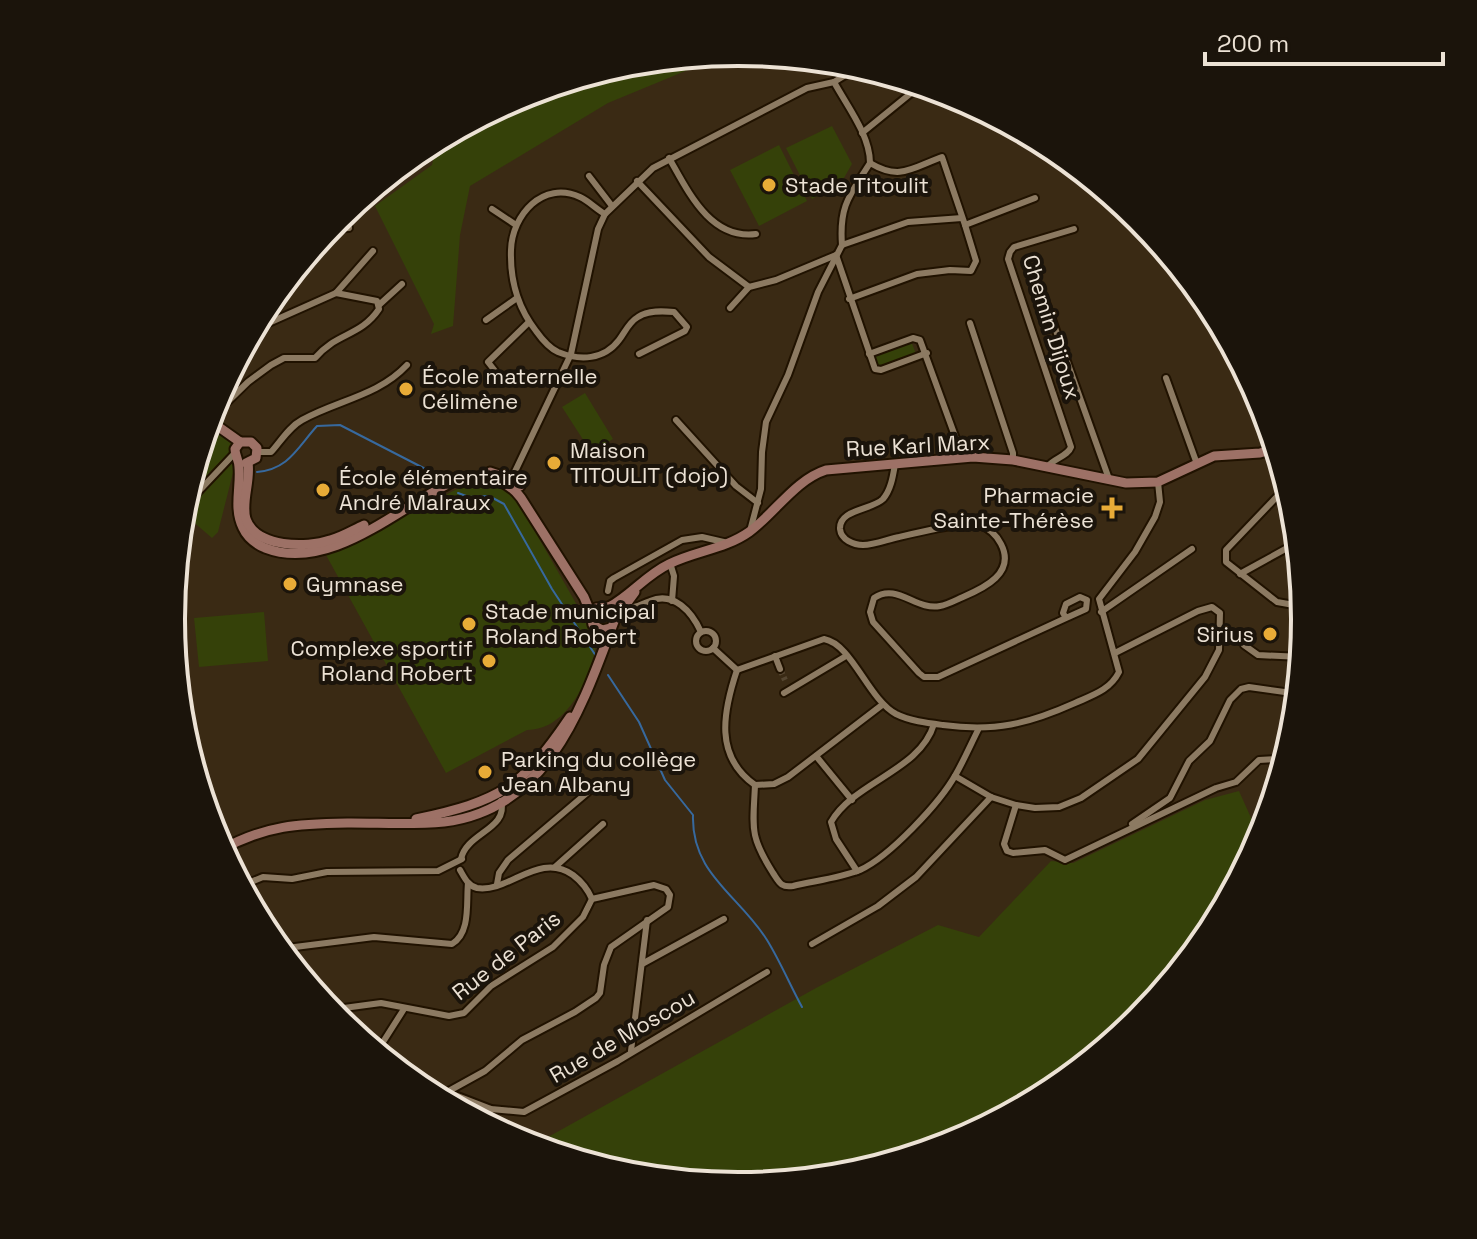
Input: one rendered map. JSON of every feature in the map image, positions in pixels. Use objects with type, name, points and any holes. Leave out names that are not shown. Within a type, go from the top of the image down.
[{"type":"main road","points":[[220,427],[240,442],[251,442],[257,452],[256,458],[241,459]]},
{"type":"main road","points":[[233,844],[257,833],[295,824],[398,823],[500,798],[530,771],[581,701],[604,647],[614,612],[600,609],[584,597],[521,488],[489,477],[460,480],[434,491],[325,551],[295,554],[260,546],[244,531],[238,507],[241,459],[236,446],[240,442]]},
{"type":"main road","name":"Rue Karl Marx","points":[[600,609],[670,563],[729,543],[750,531],[815,474],[838,467],[963,458],[1013,460],[1126,483],[1158,482],[1214,456],[1266,451]]},
{"type":"main road","points":[[609,626],[639,585]]},
{"type":"main road","points":[[600,609],[593,625],[609,626]]},
{"type":"street","points":[[510,482],[571,354],[595,241],[605,214],[637,181],[669,158],[807,88],[834,82],[843,76]]},
{"type":"street","points":[[750,531],[761,489],[766,422],[788,375],[818,292],[842,245],[840,221],[843,208],[870,163],[862,133],[834,82]]},
{"type":"street","points":[[862,133],[911,93]]},
{"type":"street","points":[[849,299],[917,274],[971,271],[976,265],[942,157],[897,174],[888,173],[870,163]]},
{"type":"street","points":[[669,158],[691,197],[709,218],[734,233],[756,234]]},
{"type":"street","points":[[589,176],[612,206]]},
{"type":"street","points":[[637,181],[709,257],[749,287]]},
{"type":"street","points":[[605,214],[578,196],[554,192],[537,198],[516,225],[511,256],[517,298],[541,339],[557,351],[590,358],[606,352],[630,323],[643,314],[674,312],[687,327],[685,331],[639,354]]},
{"type":"street","points":[[842,245],[908,222],[964,222],[1035,198]]},
{"type":"street","points":[[492,209],[516,225]]},
{"type":"street","name":"Chemin Dijoux","points":[[1047,467],[1053,460],[1069,452],[1071,447],[1008,259],[1014,247],[1074,229]]},
{"type":"street","points":[[272,321],[336,293],[373,251]]},
{"type":"street","points":[[730,308],[749,287],[776,280],[836,255]]},
{"type":"street","points":[[836,255],[875,369],[881,370],[927,353]]},
{"type":"street","points":[[231,399],[259,373],[284,358],[315,358],[336,338],[359,331],[366,326],[379,305],[402,284]]},
{"type":"street","points":[[336,293],[371,298],[379,305]]},
{"type":"street","points":[[1044,297],[1109,479]]},
{"type":"street","points":[[486,320],[517,298]]},
{"type":"street","points":[[495,371],[488,362],[529,322]]},
{"type":"street","points":[[970,323],[1009,438],[1013,460]]},
{"type":"street","points":[[869,354],[913,338],[920,340],[963,458]]},
{"type":"street","points":[[257,452],[271,452],[298,422],[375,390],[397,376],[407,365]]},
{"type":"street","points":[[1166,378],[1197,464]]},
{"type":"street","points":[[676,420],[736,486],[758,503]]},
{"type":"street","points":[[200,494],[241,459]]},
{"type":"street","points":[[895,464],[885,496],[874,505],[852,513],[841,524],[840,531],[844,538],[852,543],[867,545],[901,536],[978,524],[995,534],[1005,555],[1003,568],[990,585],[941,606],[931,607],[896,594],[886,593],[874,598],[870,612],[873,622],[919,673],[924,677],[938,677],[1086,609],[1088,605],[1084,597],[1066,604],[1063,613],[1066,618]]},
{"type":"street","points":[[737,670],[824,639],[836,644],[882,705],[905,718],[978,730],[1045,716],[1106,689],[1119,672],[1099,599],[1135,552],[1158,510],[1158,482]]},
{"type":"street","points":[[1277,496],[1226,550],[1226,562],[1277,602],[1292,605]]},
{"type":"street","points":[[608,591],[614,578],[682,540],[702,537],[729,543]]},
{"type":"street","points":[[1240,574],[1287,548]]},
{"type":"street","points":[[1101,612],[1192,549]]},
{"type":"street","points":[[670,563],[674,576],[672,601]]},
{"type":"street","points":[[625,608],[636,608],[658,598],[672,601],[692,614],[701,632]]},
{"type":"street","points":[[955,776],[991,797],[1016,805],[1059,807],[1081,798],[1138,759],[1212,669],[1219,650],[1220,613],[1212,607],[1198,611],[1115,653]]},
{"type":"street","points":[[701,632],[695,640],[696,645],[703,651],[713,648]]},
{"type":"street","points":[[701,632],[713,633],[716,641],[713,648]]},
{"type":"street","points":[[1244,645],[1258,655],[1291,656]]},
{"type":"street","points":[[713,648],[737,670]]},
{"type":"street","points":[[775,656],[780,669]]},
{"type":"street","points":[[786,688],[846,656]]},
{"type":"street","points":[[737,670],[727,707],[725,730],[728,752],[736,768],[755,785],[774,784],[882,705]]},
{"type":"street","points":[[1119,833],[1170,798],[1189,761],[1210,741],[1230,700],[1241,689],[1249,687],[1287,692]]},
{"type":"street","points":[[857,871],[836,839],[831,822],[852,800],[920,750],[931,735],[934,724]]},
{"type":"street","points":[[755,785],[755,844],[781,884],[793,886],[857,871],[893,847],[938,799],[955,776],[978,730]]},
{"type":"street","points":[[816,756],[852,800]]},
{"type":"street","points":[[1016,805],[1004,844],[1007,851],[1045,850],[1065,860],[1216,788],[1236,782],[1259,760],[1274,759]]},
{"type":"street","points":[[497,884],[499,873],[508,860],[588,792]]},
{"type":"street","points":[[812,944],[878,906],[916,877],[991,797]]},
{"type":"street","points":[[449,1091],[485,1071],[522,1040],[596,998],[611,947],[668,907],[670,895],[660,886],[592,899],[574,876],[555,867],[542,868],[477,888],[468,883],[460,870],[463,852],[472,839],[499,820],[504,809],[500,798]]},
{"type":"street","points":[[555,867],[603,824]]},
{"type":"street","points":[[438,871],[462,859]]},
{"type":"street","points":[[251,882],[263,877],[292,879],[327,872],[460,870]]},
{"type":"street","points":[[293,947],[374,937],[452,944],[459,940],[464,929],[468,883]]},
{"type":"street","name":"Rue de Paris","points":[[344,1008],[381,1003],[448,1016],[464,1013],[491,986],[553,947],[583,917],[592,899]]},
{"type":"street","points":[[642,964],[724,919]]},
{"type":"street","points":[[631,1051],[647,920]]},
{"type":"street","name":"Rue de Moscou","points":[[457,1096],[491,1109],[524,1112],[618,1061],[767,972]]},
{"type":"street","points":[[382,1043],[404,1009]]},
{"type":"street","points":[[489,1113],[491,1109]]},
{"type":"green space","points":[[693,68],[608,103],[470,186],[460,235],[453,326],[431,334],[434,324],[375,206],[432,165],[434,157],[462,140],[561,95],[631,77]]},
{"type":"green space","points":[[832,126],[852,164],[841,183],[812,199],[786,148]]},
{"type":"green space","name":"Stade Titoulit","points":[[779,145],[807,201],[759,226],[730,170]]},
{"type":"green space","points":[[911,341],[916,354],[879,368],[875,355]]},
{"type":"green space","points":[[585,393],[613,439],[591,452],[562,407]]},
{"type":"green space","points":[[222,420],[240,445],[218,532],[212,538],[194,523],[204,476]]},
{"type":"green space","name":"Stade municipal Roland Robert","points":[[480,483],[500,488],[517,500],[597,640],[584,684],[566,711],[555,721],[542,728],[527,730],[446,773],[326,555],[467,484]]},
{"type":"green space","points":[[264,612],[268,661],[199,667],[194,618]]},
{"type":"green space","points":[[1239,791],[1253,823],[1235,864],[1199,927],[1155,984],[1103,1036],[1046,1080],[983,1116],[916,1144],[882,1154],[775,1172],[702,1172],[666,1168],[595,1154],[546,1138],[816,988],[938,925],[979,937],[1051,861],[1073,863],[1205,800]]},
{"type":"waterway","points":[[257,472],[285,462],[317,426],[340,425],[441,477]]},
{"type":"waterway","points":[[458,493],[469,497],[489,496],[504,504],[552,589],[596,656]]},
{"type":"waterway","points":[[608,675],[639,722],[665,780],[693,815],[694,835],[708,869],[767,940],[802,1007]]},
{"type":"tunnel","points":[[780,669],[785,680]]},
{"type":"place","name":"Stade Titoulit","points":[[769,185]]},
{"type":"place","name":"École maternelle Célimène","points":[[406,389]]},
{"type":"place","name":"Maison TITOULIT (dojo)","points":[[554,463]]},
{"type":"place","name":"École élémentaire André Malraux","points":[[323,490]]},
{"type":"place","name":"Pharmacie Sainte-Thérèse","points":[[1112,508]]},
{"type":"place","name":"Gymnase","points":[[290,584]]},
{"type":"place","name":"Stade municipal Roland Robert","points":[[469,624]]},
{"type":"place","name":"Sirius","points":[[1270,634]]},
{"type":"place","name":"Complexe sportif Roland Robert","points":[[489,661]]},
{"type":"place","name":"Parking du collège Jean Albany","points":[[485,772]]}]
